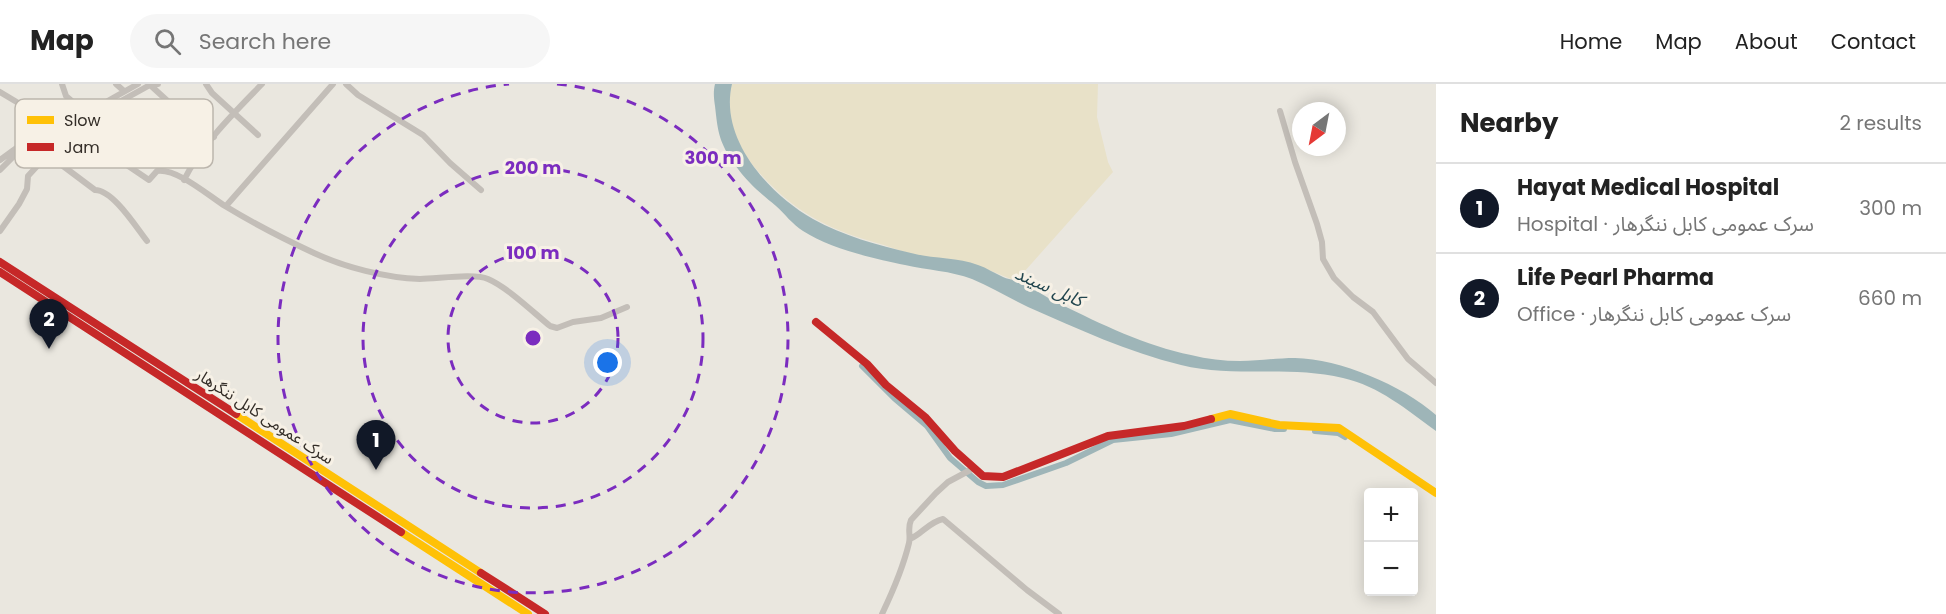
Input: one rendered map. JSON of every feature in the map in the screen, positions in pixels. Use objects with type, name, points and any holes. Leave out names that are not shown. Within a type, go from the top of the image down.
[{"type":"main road","name":"سرک عمومی کابل ننگرهار","points":[[0,262],[82,320],[192,392],[409,531],[545,614]]},
{"type":"main road","name":"سرک عمومی کابل ننگرهار","points":[[0,272],[82,320]]},
{"type":"main road","points":[[816,322],[867,364],[886,384],[925,417],[955,451],[983,476],[1003,477],[1108,436],[1184,426],[1230,414],[1279,425],[1339,428],[1436,493]]},
{"type":"main road","name":"سرک عمومی کابل ننگرهار","points":[[409,531],[528,614]]},
{"type":"street","points":[[62,84],[69,99]]},
{"type":"street","points":[[116,84],[125,94]]},
{"type":"street","points":[[118,99],[137,87],[158,84]]},
{"type":"street","points":[[206,84],[212,93],[258,135]]},
{"type":"street","points":[[214,137],[262,84]]},
{"type":"street","points":[[226,206],[333,84]]},
{"type":"street","points":[[346,84],[358,95],[423,135],[481,190]]},
{"type":"street","points":[[149,85],[165,99]]},
{"type":"street","points":[[0,92],[15,101]]},
{"type":"street","points":[[114,99],[125,94]]},
{"type":"street","points":[[1280,111],[1322,242],[1323,259],[1334,278],[1353,297],[1373,312],[1408,359],[1436,382]]},
{"type":"street","points":[[0,160],[15,149]]},
{"type":"street","points":[[0,170],[15,155]]},
{"type":"street","points":[[0,231],[23,197],[27,189],[28,176],[35,168]]},
{"type":"street","points":[[66,168],[95,190],[104,191],[118,204],[147,241]]},
{"type":"street","points":[[131,168],[149,180],[157,171],[162,170],[184,180],[226,206],[315,254],[351,267],[417,279],[477,276],[487,279],[499,285],[550,326],[557,328],[573,322],[601,318],[627,307]]},
{"type":"street","points":[[184,180],[190,168]]},
{"type":"street","points":[[882,614],[898,578],[910,536],[911,520],[948,482],[974,468]]},
{"type":"street","points":[[910,536],[914,538],[927,526],[943,519],[1035,597],[1059,614]]},
{"type":"sand","points":[[732,84],[1098,84],[1097,117],[1108,162],[1113,172],[1016,281],[969,263],[917,255],[846,233],[829,226],[799,208],[770,184],[743,150],[731,118]]},
{"type":"water","points":[[715,84],[732,84],[730,105],[733,125],[740,144],[764,179],[796,208],[824,225],[886,247],[978,265],[1027,286],[1108,327],[1174,351],[1228,361],[1295,358],[1331,363],[1350,369],[1388,384],[1422,404],[1436,415],[1436,431],[1381,393],[1356,382],[1323,374],[1221,371],[1181,365],[1142,354],[1084,332],[972,279],[866,256],[814,237],[795,225],[754,187],[730,157],[718,130],[714,98]]},
{"type":"waterway","points":[[862,366],[894,398],[927,426],[950,458],[986,486],[1003,485],[1066,463],[1113,440],[1171,434],[1230,420],[1284,429]]},
{"type":"waterway","points":[[1315,431],[1338,433],[1345,437]]},
{"type":"traffic: slow","points":[[236,414],[481,573]]},
{"type":"traffic: slow","points":[[1211,419],[1230,414],[1279,425],[1339,428],[1436,493]]},
{"type":"traffic: slow","points":[[401,532],[528,614]]},
{"type":"traffic: jam","points":[[0,262],[236,414]]},
{"type":"traffic: jam","points":[[0,272],[401,532]]},
{"type":"traffic: jam","points":[[816,322],[867,364],[886,385],[925,417],[955,451],[983,476],[1003,477],[1108,436],[1184,426],[1211,419]]},
{"type":"traffic: jam","points":[[481,573],[545,614]]},
{"type":"place","name":"Life Pearl Pharma","points":[[49,349]]},
{"type":"place","name":"Hayat Medical Hospital","points":[[376,470]]},
{"type":"water label","name":"کابل سيند","points":[[1049,287]]}]
